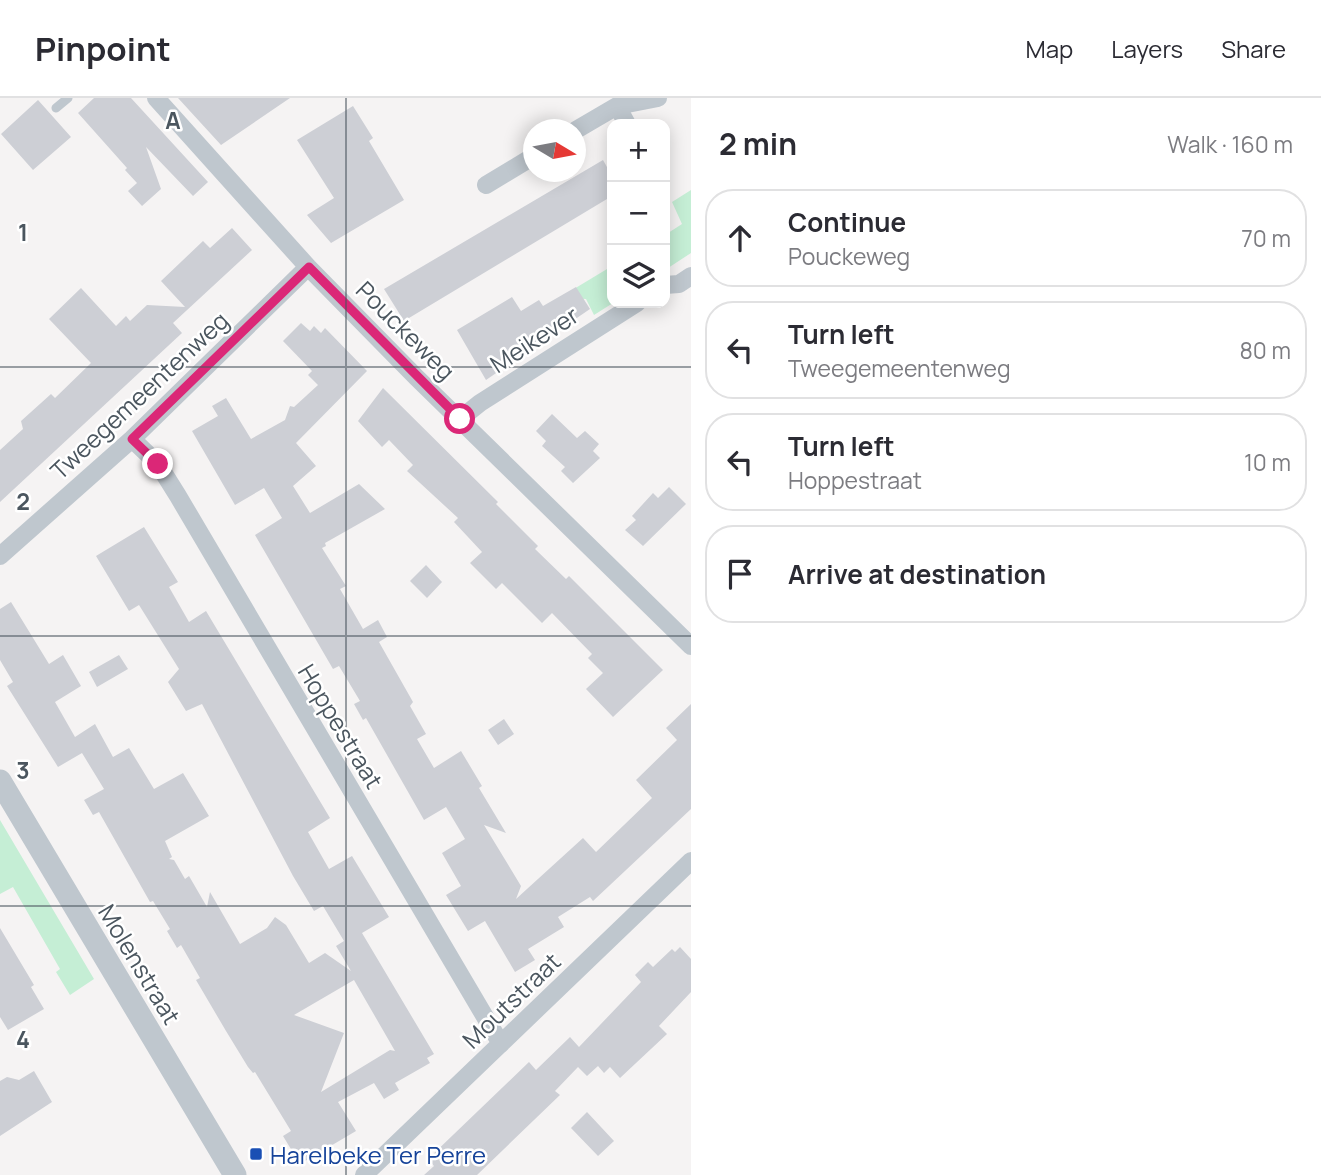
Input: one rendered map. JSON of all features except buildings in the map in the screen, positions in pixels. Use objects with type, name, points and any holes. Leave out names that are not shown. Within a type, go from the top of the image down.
[{"type":"street","name":"Pouckeweg","points":[[156,98],[309,267],[691,646]]},
{"type":"street","points":[[586,124],[617,106],[658,98]]},
{"type":"street","points":[[617,106],[624,119]]},
{"type":"street","points":[[486,185],[523,163]]},
{"type":"street","name":"Tweegemeentenweg","points":[[0,556],[132,439],[309,267]]},
{"type":"street","points":[[670,285],[679,284],[691,276]]},
{"type":"street","name":"Meikever","points":[[460,419],[480,403],[628,308]]},
{"type":"street","name":"Hoppestraat","points":[[132,439],[158,464],[178,496],[500,1044]]},
{"type":"street","name":"Molenstraat","points":[[0,781],[235,1175]]},
{"type":"street","name":"Moutstraat","points":[[364,1175],[691,861]]},
{"type":"lane","points":[[56,108],[68,98]]},
{"type":"green space","points":[[691,190],[691,253],[670,267],[670,232],[682,224],[672,202]]},
{"type":"green space","points":[[607,269],[607,307],[594,315],[586,299],[559,298]]},
{"type":"green space","points":[[0,820],[94,979],[70,995],[56,972],[60,969],[13,887],[0,894]]},
{"type":"place","name":"Harelbeke Ter Perre","points":[[256,1154]]},
{"type":"route","points":[[158,464],[132,439],[309,267],[460,419]]}]
